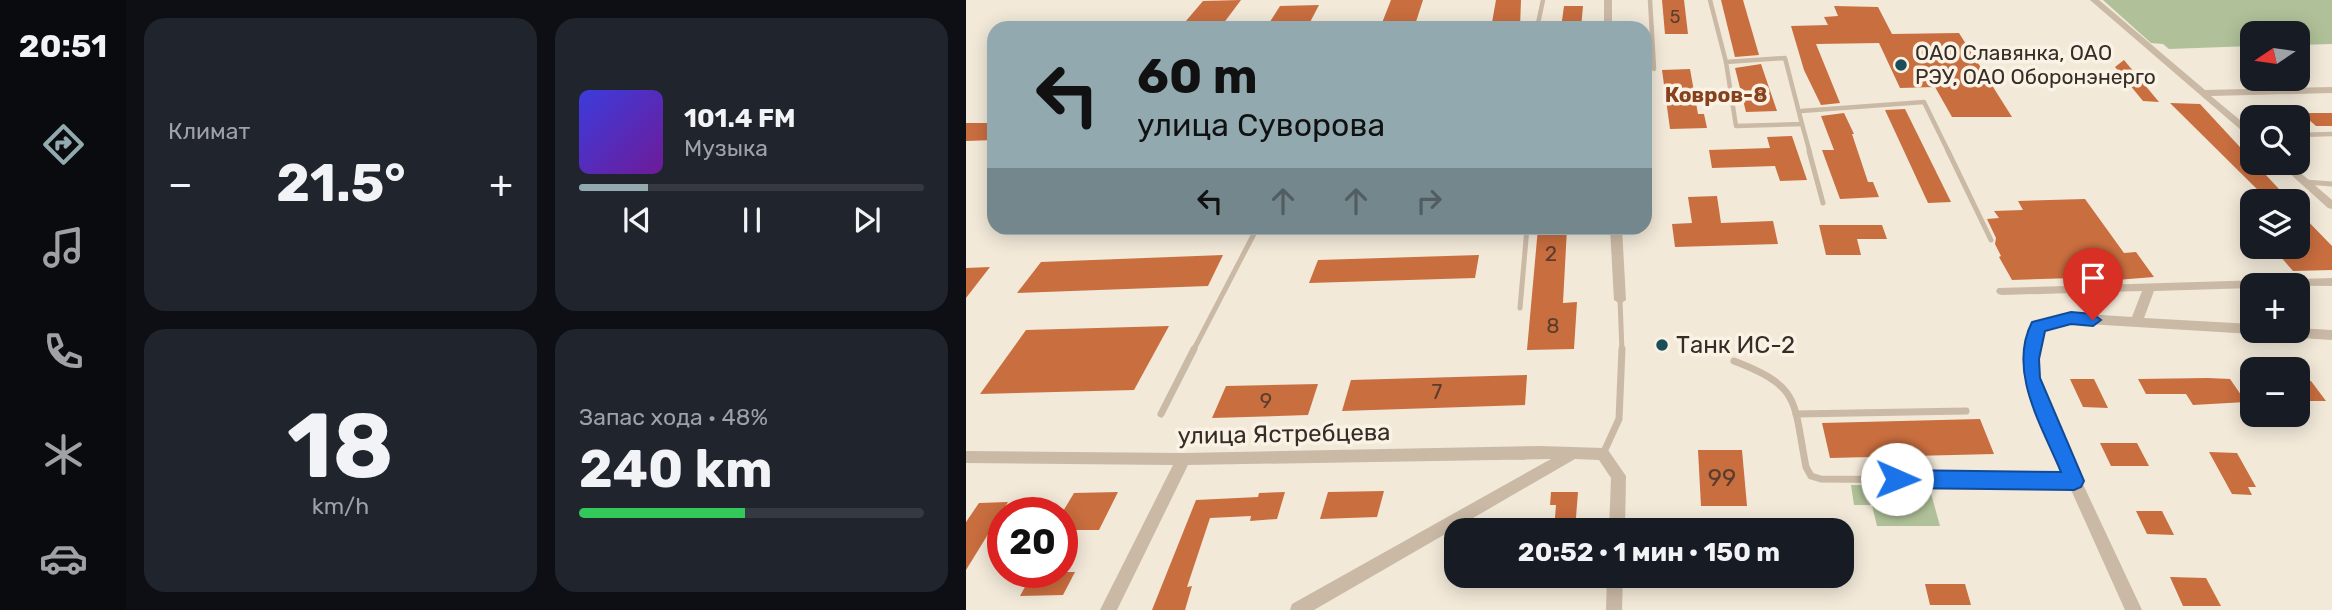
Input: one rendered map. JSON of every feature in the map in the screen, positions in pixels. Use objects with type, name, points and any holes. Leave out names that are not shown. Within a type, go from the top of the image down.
[{"type":"street","points":[[1608,0],[1608,21]]},
{"type":"street","points":[[2094,0],[2240,125]]},
{"type":"street","points":[[2203,93],[2332,90]]},
{"type":"street","points":[[2297,175],[2332,206]]},
{"type":"street","points":[[1616,235],[1620,300]]},
{"type":"street","points":[[2002,291],[2332,282]]},
{"type":"street","points":[[2136,322],[2150,287]]},
{"type":"street","points":[[2134,610],[2074,481],[2032,378],[2030,359],[2038,326],[2071,318],[2240,329]]},
{"type":"street","points":[[2310,334],[2332,335]]},
{"type":"street","name":"улица Ястребцева","points":[[966,457],[1184,459],[1527,452],[1603,454]]},
{"type":"street","points":[[1298,610],[1572,453]]},
{"type":"street","points":[[1603,454],[1619,476],[1617,518]]},
{"type":"street","points":[[1108,610],[1184,459]]},
{"type":"street","points":[[1614,610],[1615,588]]},
{"type":"lane","points":[[1538,21],[1543,0]]},
{"type":"lane","points":[[1650,0],[1651,21]]},
{"type":"lane","points":[[1710,0],[1726,62],[1736,126],[1802,124]]},
{"type":"lane","points":[[1652,34],[1654,69]]},
{"type":"lane","points":[[1726,62],[1785,58],[1824,203]]},
{"type":"lane","points":[[1801,111],[1924,102],[1991,240]]},
{"type":"lane","points":[[2310,135],[2332,134]]},
{"type":"lane","points":[[2305,182],[2332,184]]},
{"type":"lane","points":[[1161,414],[1253,235]]},
{"type":"lane","points":[[1520,307],[1526,235]]},
{"type":"lane","points":[[1603,454],[1619,419],[1623,362],[1620,300]]},
{"type":"lane","points":[[1734,361],[1782,382],[1792,398],[1806,467],[1811,476],[2074,481]]},
{"type":"lane","points":[[1796,414],[1966,411]]},
{"type":"green space","points":[[2103,0],[2332,0],[2332,44],[2310,45],[2310,21],[2240,21],[2240,46],[2169,49],[2163,44],[2151,43]]},
{"type":"green space","points":[[1851,485],[1929,486],[1940,526],[1877,526],[1872,505],[1854,505]]},
{"type":"building","points":[[1241,0],[1225,21],[1186,21],[1203,1]]},
{"type":"building","points":[[1391,0],[1423,0],[1416,21],[1383,21]]},
{"type":"building","points":[[1496,0],[1521,0],[1520,21],[1492,21]]},
{"type":"building","points":[[1662,0],[1684,0],[1688,34],[1665,34]]},
{"type":"building","points":[[1721,0],[1743,0],[1759,55],[1735,57]]},
{"type":"building","points":[[1319,5],[1311,21],[1270,21],[1280,6]]},
{"type":"building","points":[[1564,6],[1583,6],[1582,21],[1562,21]]},
{"type":"building","points":[[1834,6],[1878,7],[1892,34],[1959,33],[2012,117],[1952,117],[1935,87],[1900,88],[1879,43],[1816,44],[1840,103],[1821,105],[1804,70],[1791,26],[1828,25],[1824,17],[1838,16]]},
{"type":"building","points":[[2124,60],[2159,102],[2143,101],[2115,67]]},
{"type":"building","points":[[1761,64],[1777,111],[1746,112],[1735,68]]},
{"type":"building","points":[[1690,69],[1698,114],[1704,114],[1707,128],[1670,129],[1662,70]]},
{"type":"building","points":[[2170,103],[2200,104],[2240,147],[2240,172]]},
{"type":"building","points":[[1905,109],[1951,202],[1928,203],[1885,110]]},
{"type":"building","points":[[1844,113],[1854,134],[1868,182],[1873,182],[1879,197],[1840,199],[1822,150],[1834,150],[1821,116]]},
{"type":"building","points":[[2310,113],[2332,113],[2332,126],[2316,126],[2310,121]]},
{"type":"building","points":[[966,123],[987,123],[987,140],[966,141]]},
{"type":"building","points":[[1792,136],[1807,180],[1780,181],[1775,166],[1712,168],[1709,150],[1770,148],[1767,137]]},
{"type":"building","points":[[2243,175],[2266,175],[2279,189],[2257,189]]},
{"type":"building","points":[[1717,196],[1721,223],[1773,221],[1778,244],[1675,247],[1672,224],[1692,223],[1688,197]]},
{"type":"building","points":[[2085,199],[2124,253],[2136,252],[2154,277],[2078,283],[2075,278],[2012,280],[1999,257],[2001,256],[1995,244],[1996,238],[1987,219],[1999,218],[1994,211],[2023,210],[2018,201]]},
{"type":"building","points":[[2310,223],[2332,246],[2332,270],[2293,271],[2282,259],[2310,259]]},
{"type":"building","points":[[1819,225],[1882,225],[1887,239],[1857,239],[1861,255],[1826,255]]},
{"type":"building","points":[[1537,235],[1567,235],[1563,303],[1577,302],[1574,349],[1527,350]]},
{"type":"building","points":[[1223,255],[1208,286],[1017,293],[1041,262]]},
{"type":"building","points":[[1479,255],[1475,278],[1309,283],[1318,260]]},
{"type":"building","points":[[990,267],[966,298],[966,268]]},
{"type":"building","points":[[1169,326],[1134,390],[980,394],[1026,330]]},
{"type":"building","points":[[1527,375],[1525,405],[1342,411],[1351,380]]},
{"type":"building","points":[[2070,379],[2094,379],[2108,408],[2083,407]]},
{"type":"building","points":[[2138,379],[2230,379],[2240,393],[2240,402],[2193,405],[2186,394],[2146,394]]},
{"type":"building","points":[[2310,381],[2311,381],[2326,401],[2310,401]]},
{"type":"building","points":[[1318,384],[1308,415],[1212,418],[1226,386]]},
{"type":"building","points":[[1980,419],[1994,454],[1830,458],[1822,423]]},
{"type":"building","points":[[2100,443],[2137,443],[2149,466],[2111,466]]},
{"type":"building","points":[[1698,450],[1742,450],[1747,506],[1701,506]]},
{"type":"building","points":[[2209,452],[2237,453],[2256,487],[2248,487],[2252,495],[2232,494]]},
{"type":"building","points":[[1384,491],[1377,517],[1320,519],[1328,492]]},
{"type":"building","points":[[1118,492],[1099,530],[1078,530],[1078,497],[1072,497],[1074,493]]},
{"type":"building","points":[[1285,492],[1277,519],[1250,521],[1251,516],[1210,518],[1187,587],[1192,586],[1185,610],[1152,610],[1196,500],[1258,497],[1259,493]]},
{"type":"building","points":[[1551,492],[1578,492],[1576,518],[1555,518],[1556,505],[1550,505]]},
{"type":"building","points":[[979,503],[987,503],[987,536],[966,570],[966,522]]},
{"type":"building","points":[[2136,511],[2162,511],[2174,535],[2147,534]]},
{"type":"building","points":[[2170,577],[2206,578],[2221,606],[2183,606]]},
{"type":"building","points":[[1925,584],[1965,584],[1971,605],[1930,605]]},
{"type":"building","points":[[1024,588],[1067,588],[1063,595],[1020,596]]},
{"type":"place","name":"ОАО Славянка, ОАО РЭУ, ОАО Оборонэнерго","points":[[1901,65]]},
{"type":"place","name":"Танк ИС-2","points":[[1662,345]]},
{"type":"district","name":"Ковров-8","points":[[1716,95]]},
{"type":"route","points":[[1897,479],[2074,481],[2032,378],[2030,359],[2038,326],[2071,318],[2093,320]]}]
